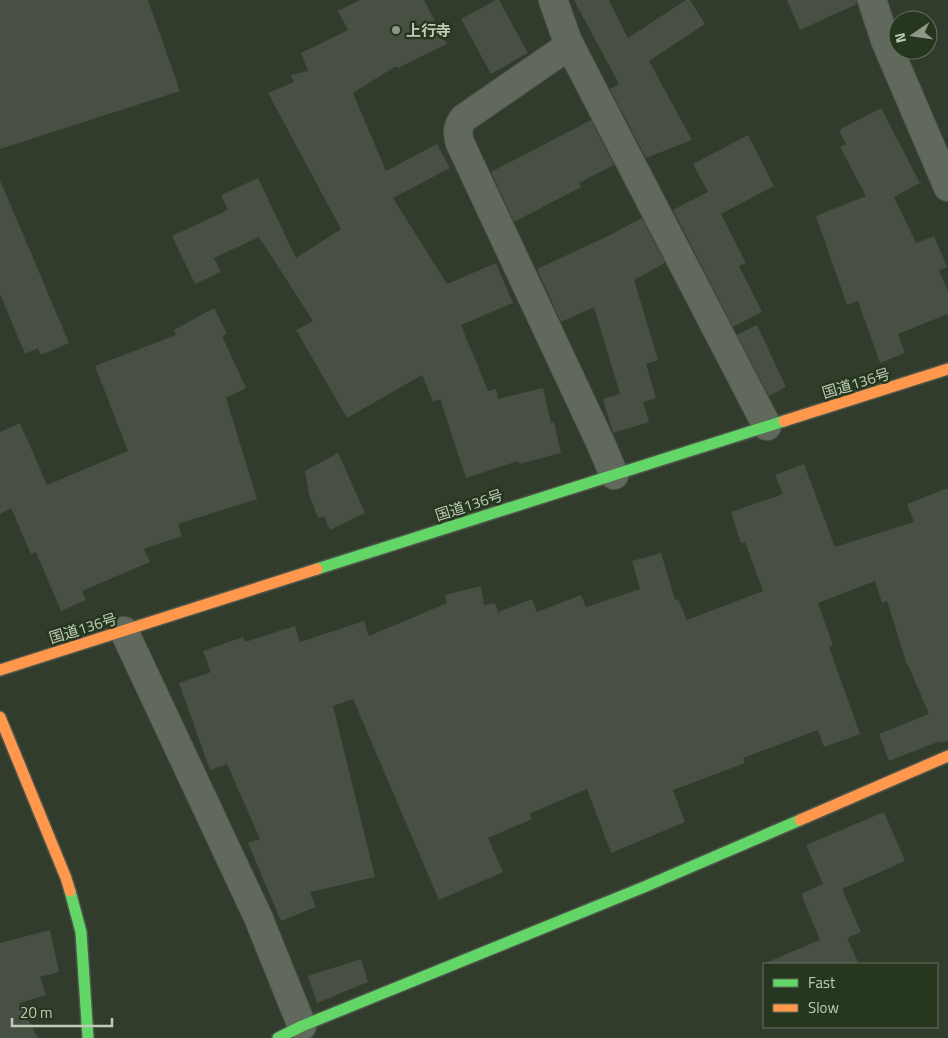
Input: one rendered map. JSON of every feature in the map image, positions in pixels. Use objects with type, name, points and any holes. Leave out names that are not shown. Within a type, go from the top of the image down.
[{"type":"main road","name":"国道136号","points":[[0,670],[948,369]]},
{"type":"main road","points":[[0,717],[69,887],[81,932],[88,1038]]},
{"type":"main road","points":[[290,1032],[644,887],[948,756]]},
{"type":"street","points":[[553,0],[570,45],[767,426]]},
{"type":"street","points":[[872,0],[885,40],[948,187]]},
{"type":"street","points":[[570,45],[464,118],[457,132],[460,143],[614,475]]},
{"type":"street","points":[[124,631],[258,917],[290,1032]]},
{"type":"building","points":[[0,0],[148,0],[180,91],[0,149]]},
{"type":"building","points":[[360,0],[424,0],[447,44],[398,68],[396,66],[353,93],[386,171],[437,144],[450,168],[393,198],[447,284],[496,263],[513,303],[461,325],[488,391],[496,389],[498,399],[543,388],[551,423],[554,422],[561,453],[519,464],[518,461],[466,478],[440,399],[433,402],[422,375],[347,418],[296,330],[313,321],[259,237],[214,258],[221,272],[195,284],[172,236],[228,210],[221,195],[258,178],[296,258],[341,229],[268,93],[294,82],[291,75],[308,71],[301,53],[348,30],[338,11]]},
{"type":"building","points":[[499,0],[528,53],[491,74],[461,19]]},
{"type":"building","points":[[574,0],[609,0],[628,38],[686,0],[690,0],[705,24],[649,61],[692,140],[646,158],[610,89],[619,84]]},
{"type":"building","points":[[787,0],[857,0],[857,4],[800,30]]},
{"type":"building","points":[[881,108],[920,183],[894,197],[916,243],[934,236],[947,267],[939,270],[948,291],[948,314],[898,334],[905,353],[880,363],[858,301],[847,305],[816,216],[866,196],[840,147],[846,144],[839,130]]},
{"type":"building","points":[[591,120],[614,165],[579,183],[581,187],[514,222],[491,172]]},
{"type":"building","points":[[748,135],[774,186],[721,214],[746,263],[739,266],[762,312],[733,327],[673,210],[708,192],[693,164]]},
{"type":"building","points":[[0,180],[69,343],[41,355],[38,348],[25,354],[0,294]]},
{"type":"building","points":[[642,218],[665,263],[634,280],[658,360],[646,364],[656,398],[643,402],[649,422],[613,433],[603,399],[620,394],[594,307],[561,322],[537,269]]},
{"type":"building","points":[[214,308],[227,334],[222,336],[246,388],[226,398],[257,499],[178,524],[182,536],[144,549],[150,562],[82,591],[86,600],[61,611],[36,552],[31,554],[11,508],[0,514],[0,432],[20,423],[47,485],[128,451],[95,366],[176,335],[174,330]]},
{"type":"building","points":[[757,325],[786,387],[769,396],[737,335]]},
{"type":"building","points":[[338,453],[365,513],[330,530],[324,516],[318,518],[309,494],[305,471]]},
{"type":"building","points":[[804,464],[835,547],[914,522],[907,504],[948,488],[948,741],[940,741],[889,761],[879,734],[929,714],[907,665],[887,601],[882,603],[875,581],[818,603],[833,645],[829,647],[860,734],[824,747],[818,730],[743,758],[745,763],[673,790],[685,822],[611,853],[587,789],[529,814],[532,819],[488,838],[503,872],[439,900],[353,699],[333,706],[375,877],[310,892],[316,907],[281,921],[248,843],[260,839],[227,764],[210,770],[179,683],[211,672],[203,651],[243,637],[245,642],[295,626],[300,642],[364,621],[369,636],[447,603],[445,595],[481,586],[484,605],[495,603],[498,612],[532,599],[537,612],[581,595],[586,607],[640,589],[632,561],[661,553],[675,600],[678,599],[687,620],[763,591],[745,542],[741,543],[731,512],[783,494],[775,475]]},
{"type":"building","points":[[884,812],[905,861],[842,889],[861,932],[847,938],[859,963],[765,963],[820,940],[801,894],[823,884],[806,845]]},
{"type":"building","points":[[50,930],[59,972],[40,977],[46,995],[19,1003],[38,1038],[0,1038],[0,943]]},
{"type":"building","points":[[361,959],[368,982],[317,1003],[308,976]]},
{"type":"traffic: fast","points":[[317,569],[784,421]]},
{"type":"traffic: fast","points":[[278,1038],[302,1026],[644,887],[800,820]]},
{"type":"traffic: fast","points":[[70,891],[81,932],[88,1038]]},
{"type":"traffic: slow","points":[[784,421],[948,369]]},
{"type":"traffic: slow","points":[[0,670],[317,569]]},
{"type":"traffic: slow","points":[[0,717],[70,891]]},
{"type":"traffic: slow","points":[[800,820],[948,756]]},
{"type":"place","name":"上行寺","points":[[396,30]]}]
